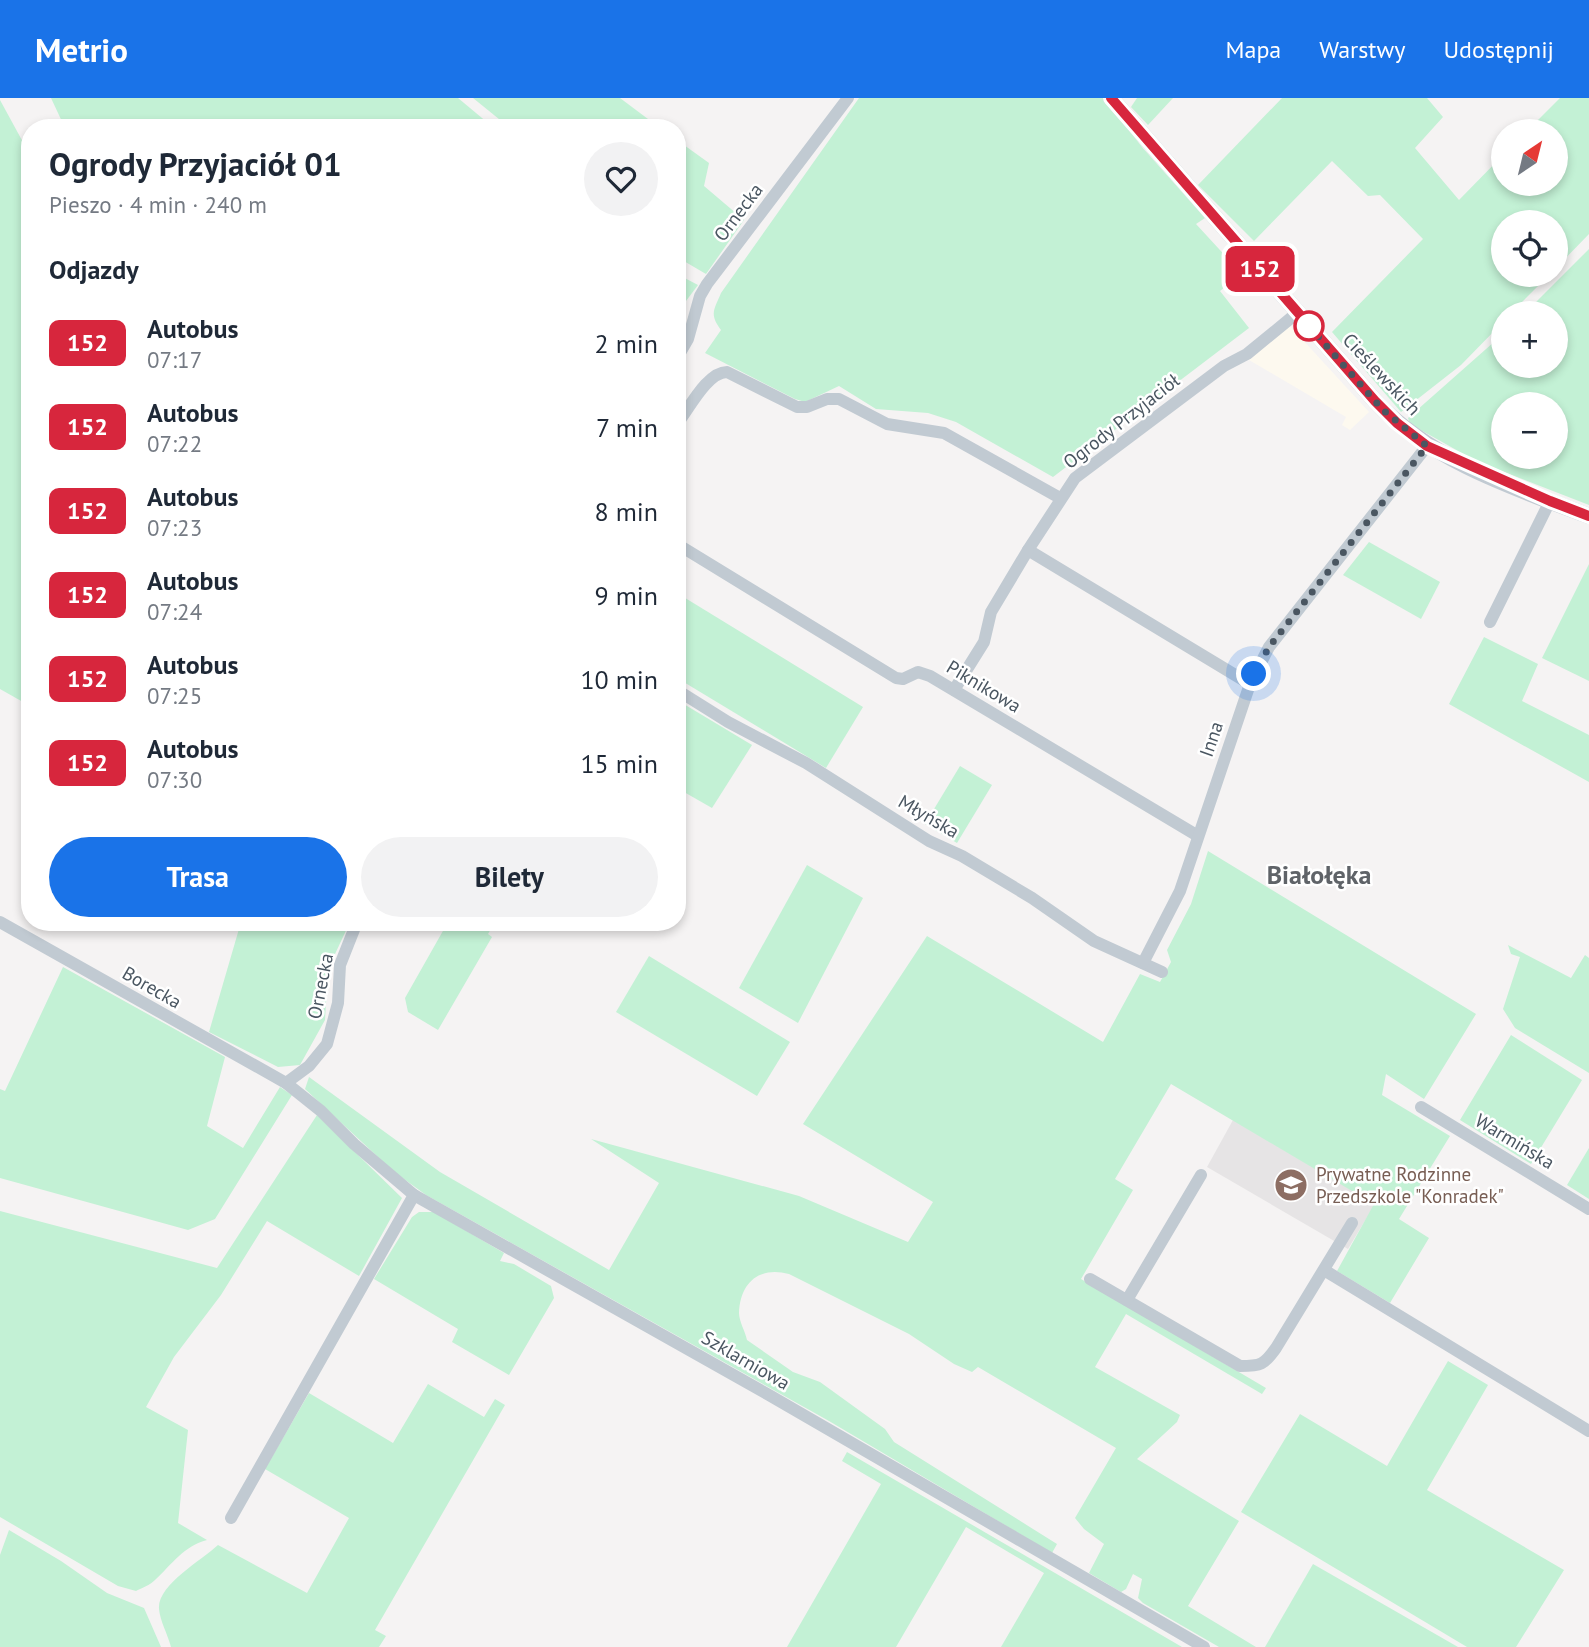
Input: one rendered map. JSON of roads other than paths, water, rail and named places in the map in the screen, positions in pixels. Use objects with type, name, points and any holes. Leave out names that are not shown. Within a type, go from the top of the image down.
[{"type":"street","name":"Ornecka","points":[[686,342],[699,296],[848,98]]},
{"type":"street","name":"Cieślewskich","points":[[1111,98],[1383,410],[1427,446],[1589,516]]},
{"type":"street","name":"Ogrody Przyjaciół","points":[[954,690],[984,642],[991,612],[1075,478],[1224,366],[1247,354],[1297,313]]},
{"type":"street","points":[[686,412],[709,379],[718,373],[727,372],[797,407],[807,407],[827,399],[839,399],[887,424],[944,433],[1060,498]]},
{"type":"street","name":"Inna","points":[[1143,963],[1180,891],[1250,684],[1269,647],[1427,446]]},
{"type":"street","points":[[1490,622],[1550,501]]},
{"type":"street","name":"Piknikowa","points":[[686,550],[896,678],[903,679],[914,673],[925,674],[1198,836]]},
{"type":"street","points":[[1028,550],[1250,684]]},
{"type":"street","name":"Młyńska","points":[[686,696],[806,763],[929,841],[974,863],[1032,898],[1094,941],[1162,972]]},
{"type":"street","name":"Borecka","points":[[0,922],[286,1083]]},
{"type":"street","name":"Ornecka","points":[[286,1083],[309,1066],[327,1044],[338,1003],[340,965],[353,931]]},
{"type":"street","name":"Szklarniowa","points":[[286,1083],[414,1195],[769,1395],[1204,1647]]},
{"type":"street","name":"Warmińska","points":[[1421,1107],[1589,1209]]},
{"type":"street","points":[[1127,1300],[1201,1175]]},
{"type":"street","points":[[231,1518],[414,1195]]},
{"type":"street","points":[[1090,1279],[1240,1366],[1254,1366],[1265,1363],[1276,1348],[1352,1223]]},
{"type":"street","points":[[1324,1270],[1589,1431]]},
{"type":"place","name":"Prywatne Rodzinne Przedszkole \"Konradek\"","points":[[1291,1185]]},
{"type":"district","name":"Białołęka","points":[[1319,875]]}]
